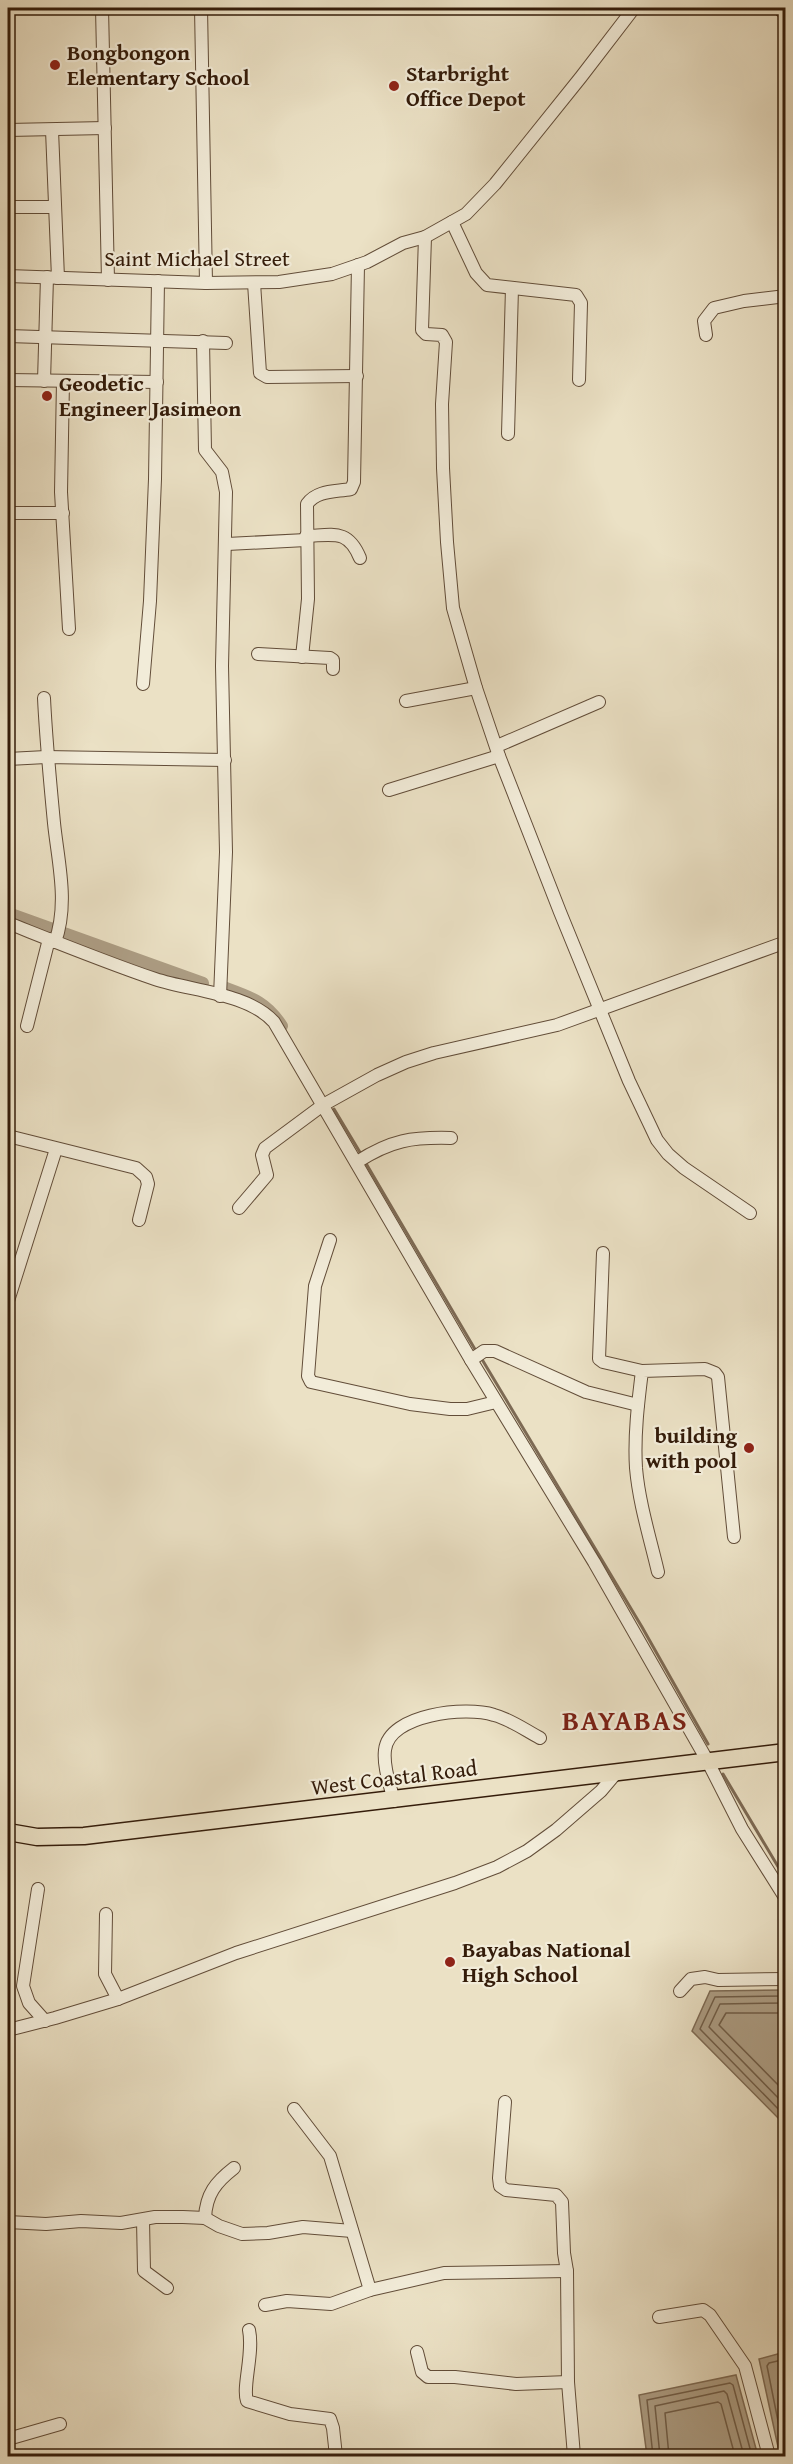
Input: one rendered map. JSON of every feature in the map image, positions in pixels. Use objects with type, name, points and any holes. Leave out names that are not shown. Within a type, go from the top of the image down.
[{"type":"main road","name":"West Coastal Road","points":[[8,1832],[37,1837],[84,1836],[394,1801],[707,1760],[786,1752]]},
{"type":"street","points":[[102,8],[108,280]]},
{"type":"street","points":[[201,8],[206,283]]},
{"type":"street","name":"Saint Michael Street","points":[[8,276],[206,283],[318,277],[358,265],[403,243],[425,237],[473,207],[511,166],[633,8]]},
{"type":"street","points":[[8,130],[105,128]]},
{"type":"street","points":[[44,381],[45,337],[52,278],[54,207],[52,130]]},
{"type":"street","points":[[8,207],[54,207]]},
{"type":"street","points":[[452,222],[482,281],[491,286],[579,297],[581,303],[579,380]]},
{"type":"street","points":[[425,237],[422,330],[426,334],[442,335],[446,342],[442,415],[447,542],[453,608],[476,688],[560,912],[629,1080],[660,1145],[684,1168],[750,1213]]},
{"type":"street","points":[[302,657],[308,599],[306,513],[311,499],[324,493],[353,488],[358,265]]},
{"type":"street","points":[[143,684],[150,601],[158,281]]},
{"type":"street","points":[[254,282],[260,373],[267,377],[357,376]]},
{"type":"street","points":[[508,434],[513,288]]},
{"type":"street","points":[[706,335],[704,321],[714,308],[744,301],[786,296]]},
{"type":"street","points":[[8,336],[226,343]]},
{"type":"street","points":[[204,341],[205,450],[225,479],[227,544],[222,666],[226,852],[220,996]]},
{"type":"street","points":[[8,380],[157,382]]},
{"type":"street","points":[[63,381],[63,513],[69,629]]},
{"type":"street","points":[[8,513],[63,513]]},
{"type":"street","points":[[227,544],[334,535],[352,541],[360,558]]},
{"type":"street","points":[[258,654],[332,659],[333,669]]},
{"type":"street","points":[[406,701],[476,688]]},
{"type":"street","points":[[27,1026],[62,918],[61,881],[46,757],[44,698]]},
{"type":"street","points":[[389,790],[498,751],[599,702]]},
{"type":"street","points":[[8,759],[46,757],[225,760]]},
{"type":"street","points":[[8,923],[55,937],[158,980],[246,1003],[268,1015],[281,1032],[323,1105],[362,1158],[477,1356],[496,1401],[594,1562],[707,1760],[742,1829],[786,1899]]},
{"type":"street","points":[[239,1208],[267,1175],[262,1155],[265,1148],[323,1105],[377,1075],[434,1053],[557,1025],[786,942]]},
{"type":"street","points":[[8,1136],[136,1168],[147,1177],[139,1220]]},
{"type":"street","points":[[362,1158],[408,1139],[452,1138]]},
{"type":"street","points":[[8,1301],[57,1149]]},
{"type":"street","points":[[330,1240],[315,1286],[308,1376],[311,1382],[410,1404],[450,1409],[467,1409],[496,1401]]},
{"type":"street","points":[[603,1253],[599,1359],[603,1362],[642,1371],[705,1369],[715,1373],[718,1377],[734,1538]]},
{"type":"street","points":[[477,1356],[495,1351],[586,1392],[638,1405]]},
{"type":"street","points":[[642,1371],[638,1405],[636,1467],[639,1494],[658,1572]]},
{"type":"street","points":[[394,1801],[384,1752],[389,1737],[399,1727],[417,1720],[453,1713],[479,1712],[495,1715],[540,1738]]},
{"type":"street","points":[[8,2030],[118,1999],[236,1953],[455,1883],[496,1867],[526,1851],[556,1830],[600,1791],[617,1772]]},
{"type":"street","points":[[38,1889],[23,1986],[29,2003],[45,2021]]},
{"type":"street","points":[[106,1914],[105,1974],[118,1999]]},
{"type":"street","points":[[680,1991],[691,1979],[705,1977],[718,1980],[786,1979]]},
{"type":"street","points":[[505,2102],[500,2186],[506,2190],[556,2195],[561,2198],[567,2271],[567,2382],[574,2457]]},
{"type":"street","points":[[294,2109],[330,2156],[370,2290]]},
{"type":"street","points":[[205,2218],[207,2201],[211,2192],[218,2181],[234,2168]]},
{"type":"street","points":[[8,2222],[121,2223],[155,2217],[205,2218],[242,2234],[268,2233],[303,2227],[352,2231]]},
{"type":"street","points":[[143,2220],[144,2271],[167,2288]]},
{"type":"street","points":[[265,2305],[287,2301],[331,2304],[370,2290],[444,2273],[567,2271]]},
{"type":"street","points":[[659,2317],[703,2310],[710,2315],[745,2366],[769,2457]]},
{"type":"street","points":[[249,2330],[252,2355],[245,2394],[247,2401],[300,2416],[330,2419],[336,2457]]},
{"type":"street","points":[[417,2352],[422,2372],[429,2377],[455,2377],[516,2384],[567,2382]]},
{"type":"street","points":[[8,2439],[60,2424]]},
{"type":"water","points":[[786,1990],[785,2125],[692,2031],[710,1991]]},
{"type":"water","points":[[785,2352],[785,2456],[780,2456],[759,2359]]},
{"type":"water","points":[[736,2375],[758,2456],[647,2456],[639,2395]]},
{"type":"waterway","points":[[8,913],[203,983]]},
{"type":"waterway","points":[[223,987],[263,1005],[282,1026]]},
{"type":"waterway","points":[[334,1109],[361,1154]]},
{"type":"waterway","points":[[364,1160],[476,1351]]},
{"type":"waterway","points":[[480,1356],[642,1627],[708,1744]]},
{"type":"waterway","points":[[723,1774],[786,1880]]},
{"type":"place","name":"Bongbongon Elementary School","points":[[55,65]]},
{"type":"place","name":"Starbright Office Depot","points":[[394,86]]},
{"type":"place","name":"Geodetic Engineer Jasimeon","points":[[47,396]]},
{"type":"place","name":"building with pool","points":[[749,1448]]},
{"type":"place","name":"Bayabas National High School","points":[[450,1962]]},
{"type":"district","name":"BAYABAS","points":[[625,1719]]}]
